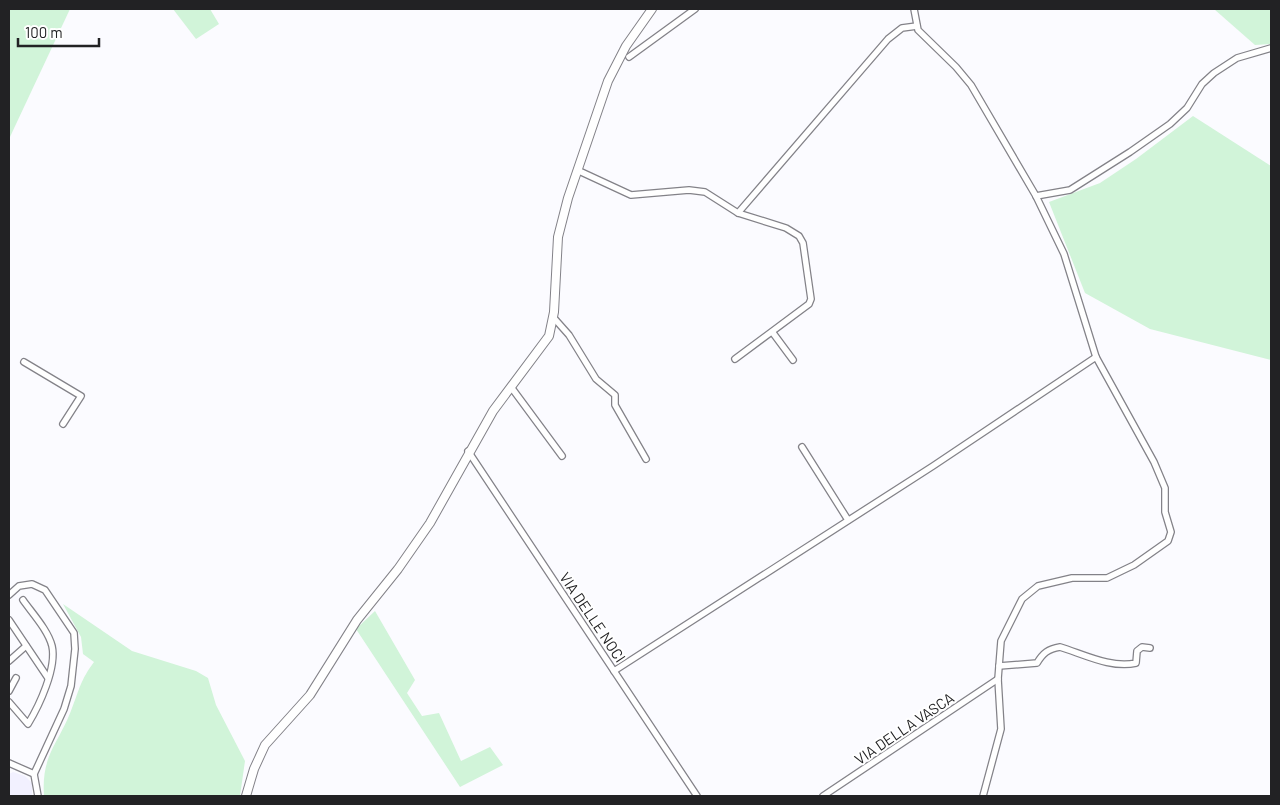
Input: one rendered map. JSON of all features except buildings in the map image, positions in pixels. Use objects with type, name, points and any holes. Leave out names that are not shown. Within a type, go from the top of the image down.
[{"type":"main road","points":[[246,796],[259,756],[273,734],[310,695],[357,620],[398,569],[430,523],[468,451],[493,411],[542,348],[548,336],[553,317],[558,237],[577,170],[603,93],[626,46],[652,9]]},
{"type":"street","points":[[629,57],[695,9]]},
{"type":"street","points":[[914,9],[917,26],[971,85],[1036,196],[1064,254],[1096,358],[1154,462],[1165,488],[1166,512],[1171,532],[1168,541],[1134,565],[1107,578],[1072,578],[1038,586],[1022,599],[1000,641],[998,679],[1001,729],[983,796]]},
{"type":"street","points":[[738,213],[888,39],[902,28],[917,26]]},
{"type":"street","points":[[626,46],[636,51]]},
{"type":"street","points":[[1036,196],[1070,190],[1170,124],[1187,108],[1202,84],[1214,73],[1237,58],[1271,48]]},
{"type":"street","points":[[577,170],[631,195],[689,190],[705,192],[738,213],[786,228],[799,236],[803,243],[811,299],[809,304],[773,333],[735,359]]},
{"type":"street","points":[[553,317],[569,335],[596,379],[615,395],[615,405],[646,459]]},
{"type":"street","points":[[773,333],[793,360]]},
{"type":"street","points":[[614,672],[1096,358]]},
{"type":"street","points":[[24,362],[81,396],[63,424]]},
{"type":"street","points":[[511,387],[562,456]]},
{"type":"street","points":[[802,447],[848,520]]},
{"type":"street","name":"VIA DELLE NOCI","points":[[468,451],[697,796]]},
{"type":"street","points":[[9,595],[19,586],[32,584],[45,590],[74,633],[75,649],[71,686],[64,709],[34,774],[38,796]]},
{"type":"street","points":[[9,702],[28,724],[38,708],[48,678],[52,647],[46,634],[23,600]]},
{"type":"street","points":[[9,620],[48,678]]},
{"type":"street","points":[[9,661],[26,646]]},
{"type":"street","points":[[999,666],[1037,663],[1042,654],[1060,647],[1112,663],[1128,665],[1136,663],[1137,651],[1142,647],[1150,648]]},
{"type":"street","points":[[9,691],[16,678]]},
{"type":"street","name":"VIA DELLA VASCA","points":[[823,796],[998,679]]},
{"type":"street","points":[[9,763],[34,774]]},
{"type":"shaded area","points":[[13,772],[25,776],[32,783],[32,796],[9,796],[9,774]]},
{"type":"green space","points":[[9,9],[70,9],[9,139]]},
{"type":"green space","points":[[173,9],[210,9],[219,24],[196,39]]},
{"type":"green space","points":[[1214,9],[1271,9],[1271,44],[1255,45]]},
{"type":"green space","points":[[1193,116],[1271,166],[1271,360],[1150,329],[1085,293],[1049,202],[1100,183],[1136,159]]},
{"type":"green space","points":[[63,604],[132,651],[196,671],[208,678],[216,705],[245,761],[240,796],[44,796],[45,770],[48,759],[67,720],[83,680],[94,662],[83,654],[81,637]]},
{"type":"green space","points":[[375,611],[415,680],[407,693],[422,716],[439,713],[461,761],[490,747],[503,765],[460,787],[356,629]]}]
